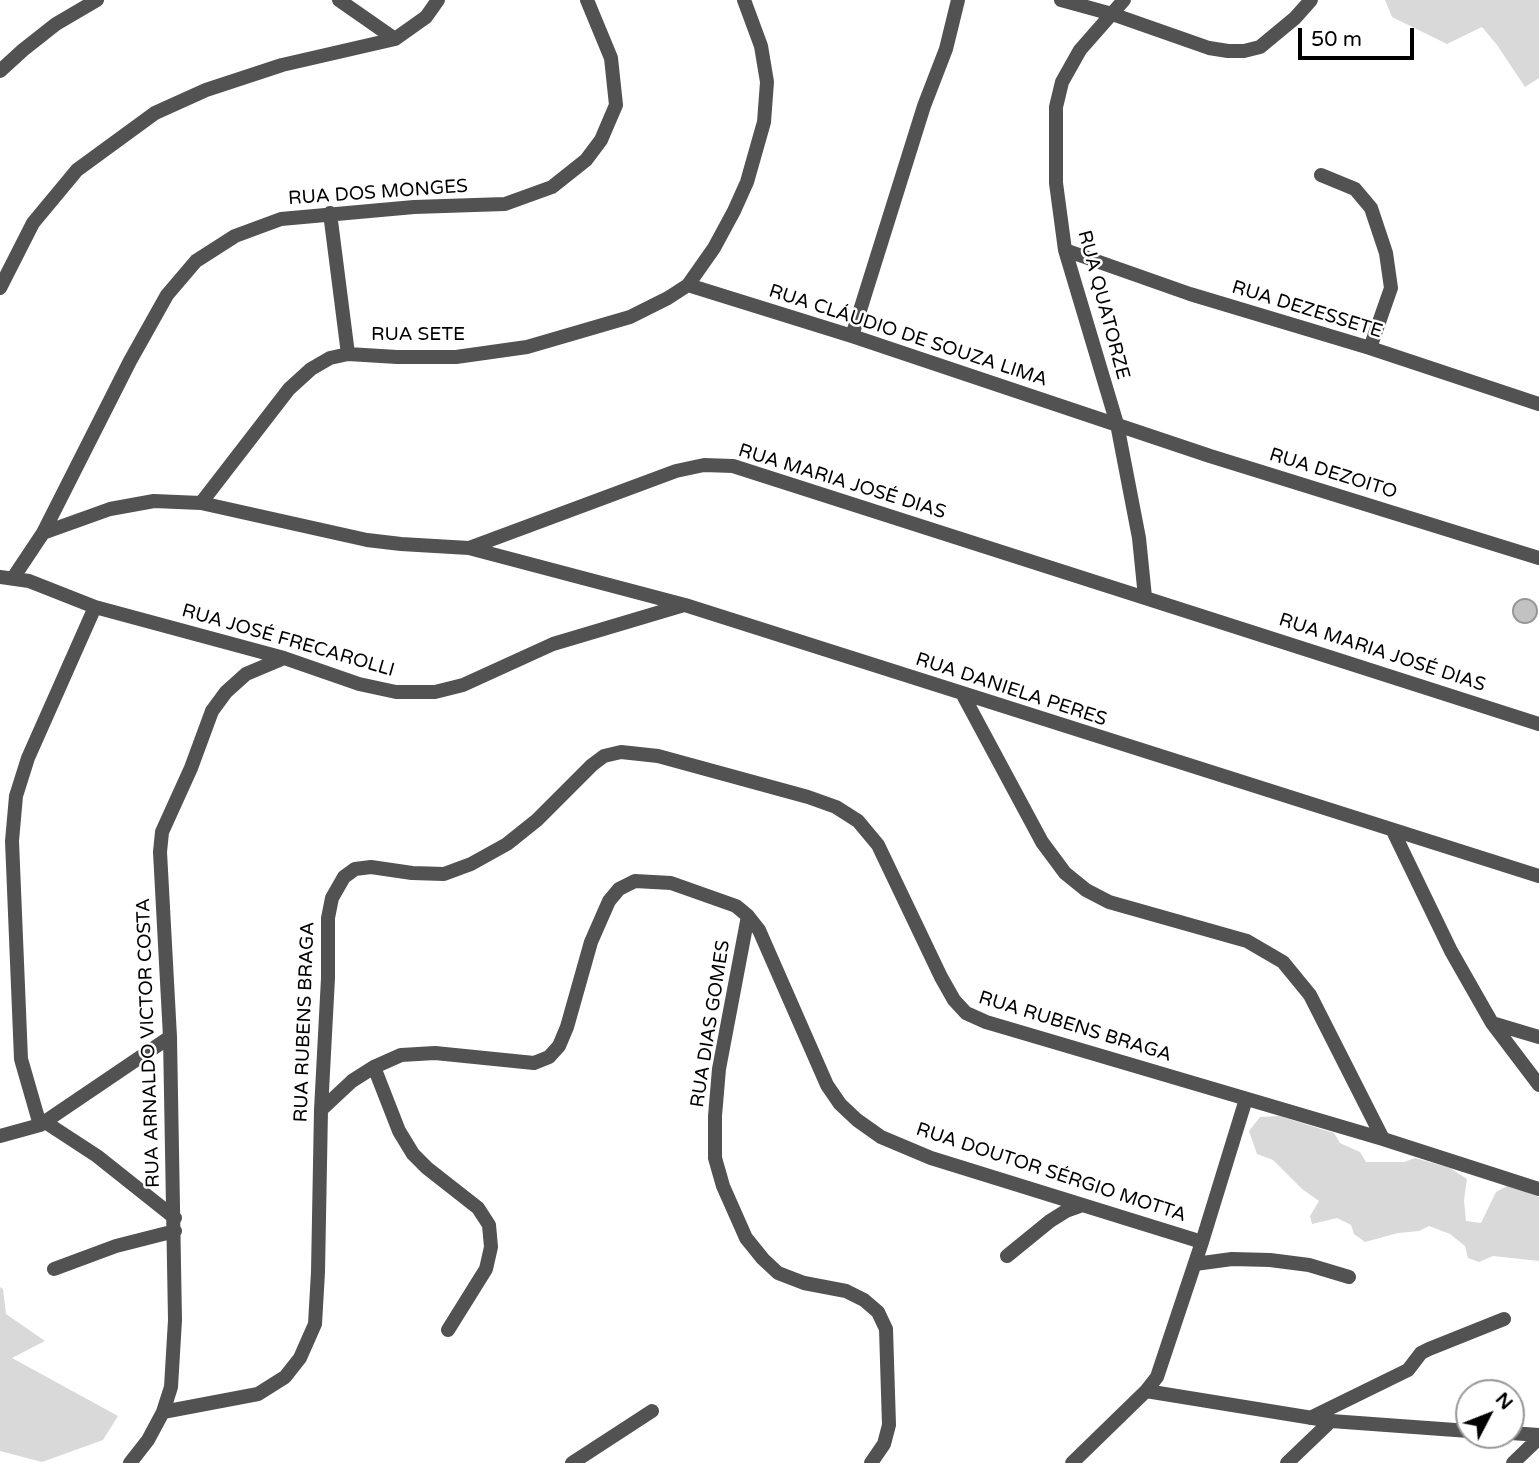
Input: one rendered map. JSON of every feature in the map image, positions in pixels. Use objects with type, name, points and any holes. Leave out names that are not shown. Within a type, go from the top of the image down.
[{"type":"street","points":[[0,71],[56,24],[97,0]]},
{"type":"street","points":[[340,0],[395,40]]},
{"type":"street","points":[[0,288],[33,223],[77,170],[155,113],[206,90],[282,65],[395,40],[426,17],[438,0]]},
{"type":"street","name":"RUA DOS MONGES","points":[[7,578],[43,533],[130,361],[167,295],[196,261],[235,236],[281,219],[414,207],[505,204],[552,187],[586,160],[601,140],[616,105],[611,58],[587,0]]},
{"type":"street","points":[[688,285],[714,248],[734,211],[747,182],[764,122],[767,82],[761,46],[744,0]]},
{"type":"street","points":[[852,336],[924,106],[946,49],[958,0]]},
{"type":"street","points":[[1061,0],[1112,14],[1209,48],[1244,51],[1260,47],[1272,39],[1311,0]]},
{"type":"street","name":"RUA QUATORZE","points":[[1124,0],[1080,50],[1062,82],[1056,107],[1056,183],[1065,250],[1117,425],[1137,526],[1144,597]]},
{"type":"street","points":[[1321,175],[1356,189],[1371,208],[1385,253],[1391,288],[1370,348]]},
{"type":"street","points":[[330,213],[348,354]]},
{"type":"street","name":"RUA DEZESSETE","points":[[1065,250],[1190,294],[1370,348],[1539,404]]},
{"type":"street","name":"RUA CLÁUDIO DE SOUZA LIMA","points":[[688,285],[852,336],[1117,425]]},
{"type":"street","name":"RUA SETE","points":[[201,503],[289,389],[311,369],[330,359],[348,354],[456,357],[527,347],[630,317],[688,285]]},
{"type":"street","name":"RUA DEZOITO","points":[[1117,425],[1539,558]]},
{"type":"street","name":"RUA MARIA JOSÉ DIAS","points":[[43,533],[110,509],[154,501],[201,503],[367,540],[469,548],[676,471],[704,466],[733,466],[1539,724]]},
{"type":"street","name":"RUA DANIELA PERES","points":[[469,548],[685,605],[1539,876]]},
{"type":"street","name":"RUA JOSÉ FRECAROLLI","points":[[7,578],[29,581],[95,607],[284,658],[359,684],[396,692],[435,692],[463,685],[564,640],[685,605]]},
{"type":"street","points":[[54,1269],[175,1224],[97,1156],[42,1124],[21,1059],[12,841],[16,796],[28,758],[95,607]]},
{"type":"street","name":"RUA ARNALDO VICTOR COSTA","points":[[130,1463],[148,1440],[163,1412],[171,1387],[175,1320],[175,1224],[170,1037],[160,852],[162,832],[191,768],[212,711],[226,692],[246,674],[284,658]]},
{"type":"street","points":[[963,695],[1042,842],[1065,873],[1086,890],[1109,901],[1247,941],[1283,962],[1310,995],[1383,1139]]},
{"type":"street","name":"RUA RUBENS BRAGA","points":[[163,1412],[258,1394],[285,1377],[300,1358],[314,1324],[318,1272],[328,918],[332,898],[344,877],[355,869],[371,867],[444,874],[471,864],[507,844],[537,820],[604,756],[621,752],[658,756],[808,797],[836,807],[858,821],[878,845],[941,977],[954,1000],[966,1013],[986,1022],[1383,1139],[1539,1189]]},
{"type":"street","points":[[1393,831],[1451,951],[1492,1023],[1539,1086]]},
{"type":"street","points":[[321,1110],[352,1081],[401,1055],[435,1053],[534,1063],[550,1057],[559,1046],[567,1027],[591,942],[609,901],[619,889],[635,881],[671,883],[736,906],[748,916]]},
{"type":"street","name":"RUA DOUTOR SÉRGIO MOTTA","points":[[748,916],[759,930],[827,1085],[857,1120],[881,1137],[931,1158],[1202,1242]]},
{"type":"street","name":"RUA DIAS GOMES","points":[[748,916],[719,1069],[715,1158],[723,1186],[746,1238],[763,1259],[778,1273],[804,1283],[846,1291],[864,1300],[878,1312],[886,1329],[889,1425],[884,1444],[871,1463]]},
{"type":"street","points":[[1492,1023],[1539,1037]]},
{"type":"street","points":[[0,1136],[42,1124],[170,1037]]},
{"type":"street","points":[[374,1067],[399,1131],[413,1154],[478,1208],[489,1225],[491,1247],[486,1269],[448,1330]]},
{"type":"street","points":[[1072,1463],[1157,1377],[1246,1100]]},
{"type":"street","points":[[1007,1256],[1050,1221],[1083,1205]]},
{"type":"street","points":[[1195,1264],[1232,1259],[1270,1259],[1309,1265],[1349,1277]]},
{"type":"street","points":[[1310,1418],[1408,1370],[1421,1353],[1504,1319]]},
{"type":"street","points":[[1146,1391],[1331,1422],[1455,1430]]},
{"type":"street","points":[[572,1463],[652,1411]]},
{"type":"street","points":[[1287,1463],[1331,1422]]},
{"type":"street","points":[[1513,1463],[1539,1437]]},
{"type":"shaded area","points":[[1385,0],[1539,0],[1539,78],[1525,87],[1482,27],[1447,44],[1392,17]]},
{"type":"shaded area","points":[[1279,1116],[1334,1133],[1340,1143],[1360,1152],[1366,1162],[1404,1162],[1415,1158],[1450,1168],[1467,1179],[1464,1200],[1466,1221],[1481,1223],[1496,1192],[1509,1185],[1539,1197],[1539,1261],[1493,1256],[1479,1262],[1468,1258],[1465,1246],[1450,1234],[1429,1226],[1419,1231],[1398,1233],[1365,1242],[1354,1234],[1351,1225],[1337,1218],[1312,1224],[1310,1216],[1319,1201],[1302,1189],[1273,1160],[1257,1154],[1249,1131],[1260,1117]]},
{"type":"shaded area","points":[[0,1287],[3,1289],[6,1314],[45,1341],[12,1358],[118,1416],[103,1440],[42,1462],[0,1451]]},
{"type":"building","points":[[1525,599],[1534,602],[1537,611],[1534,620],[1525,623],[1516,620],[1513,611],[1516,602]]}]
